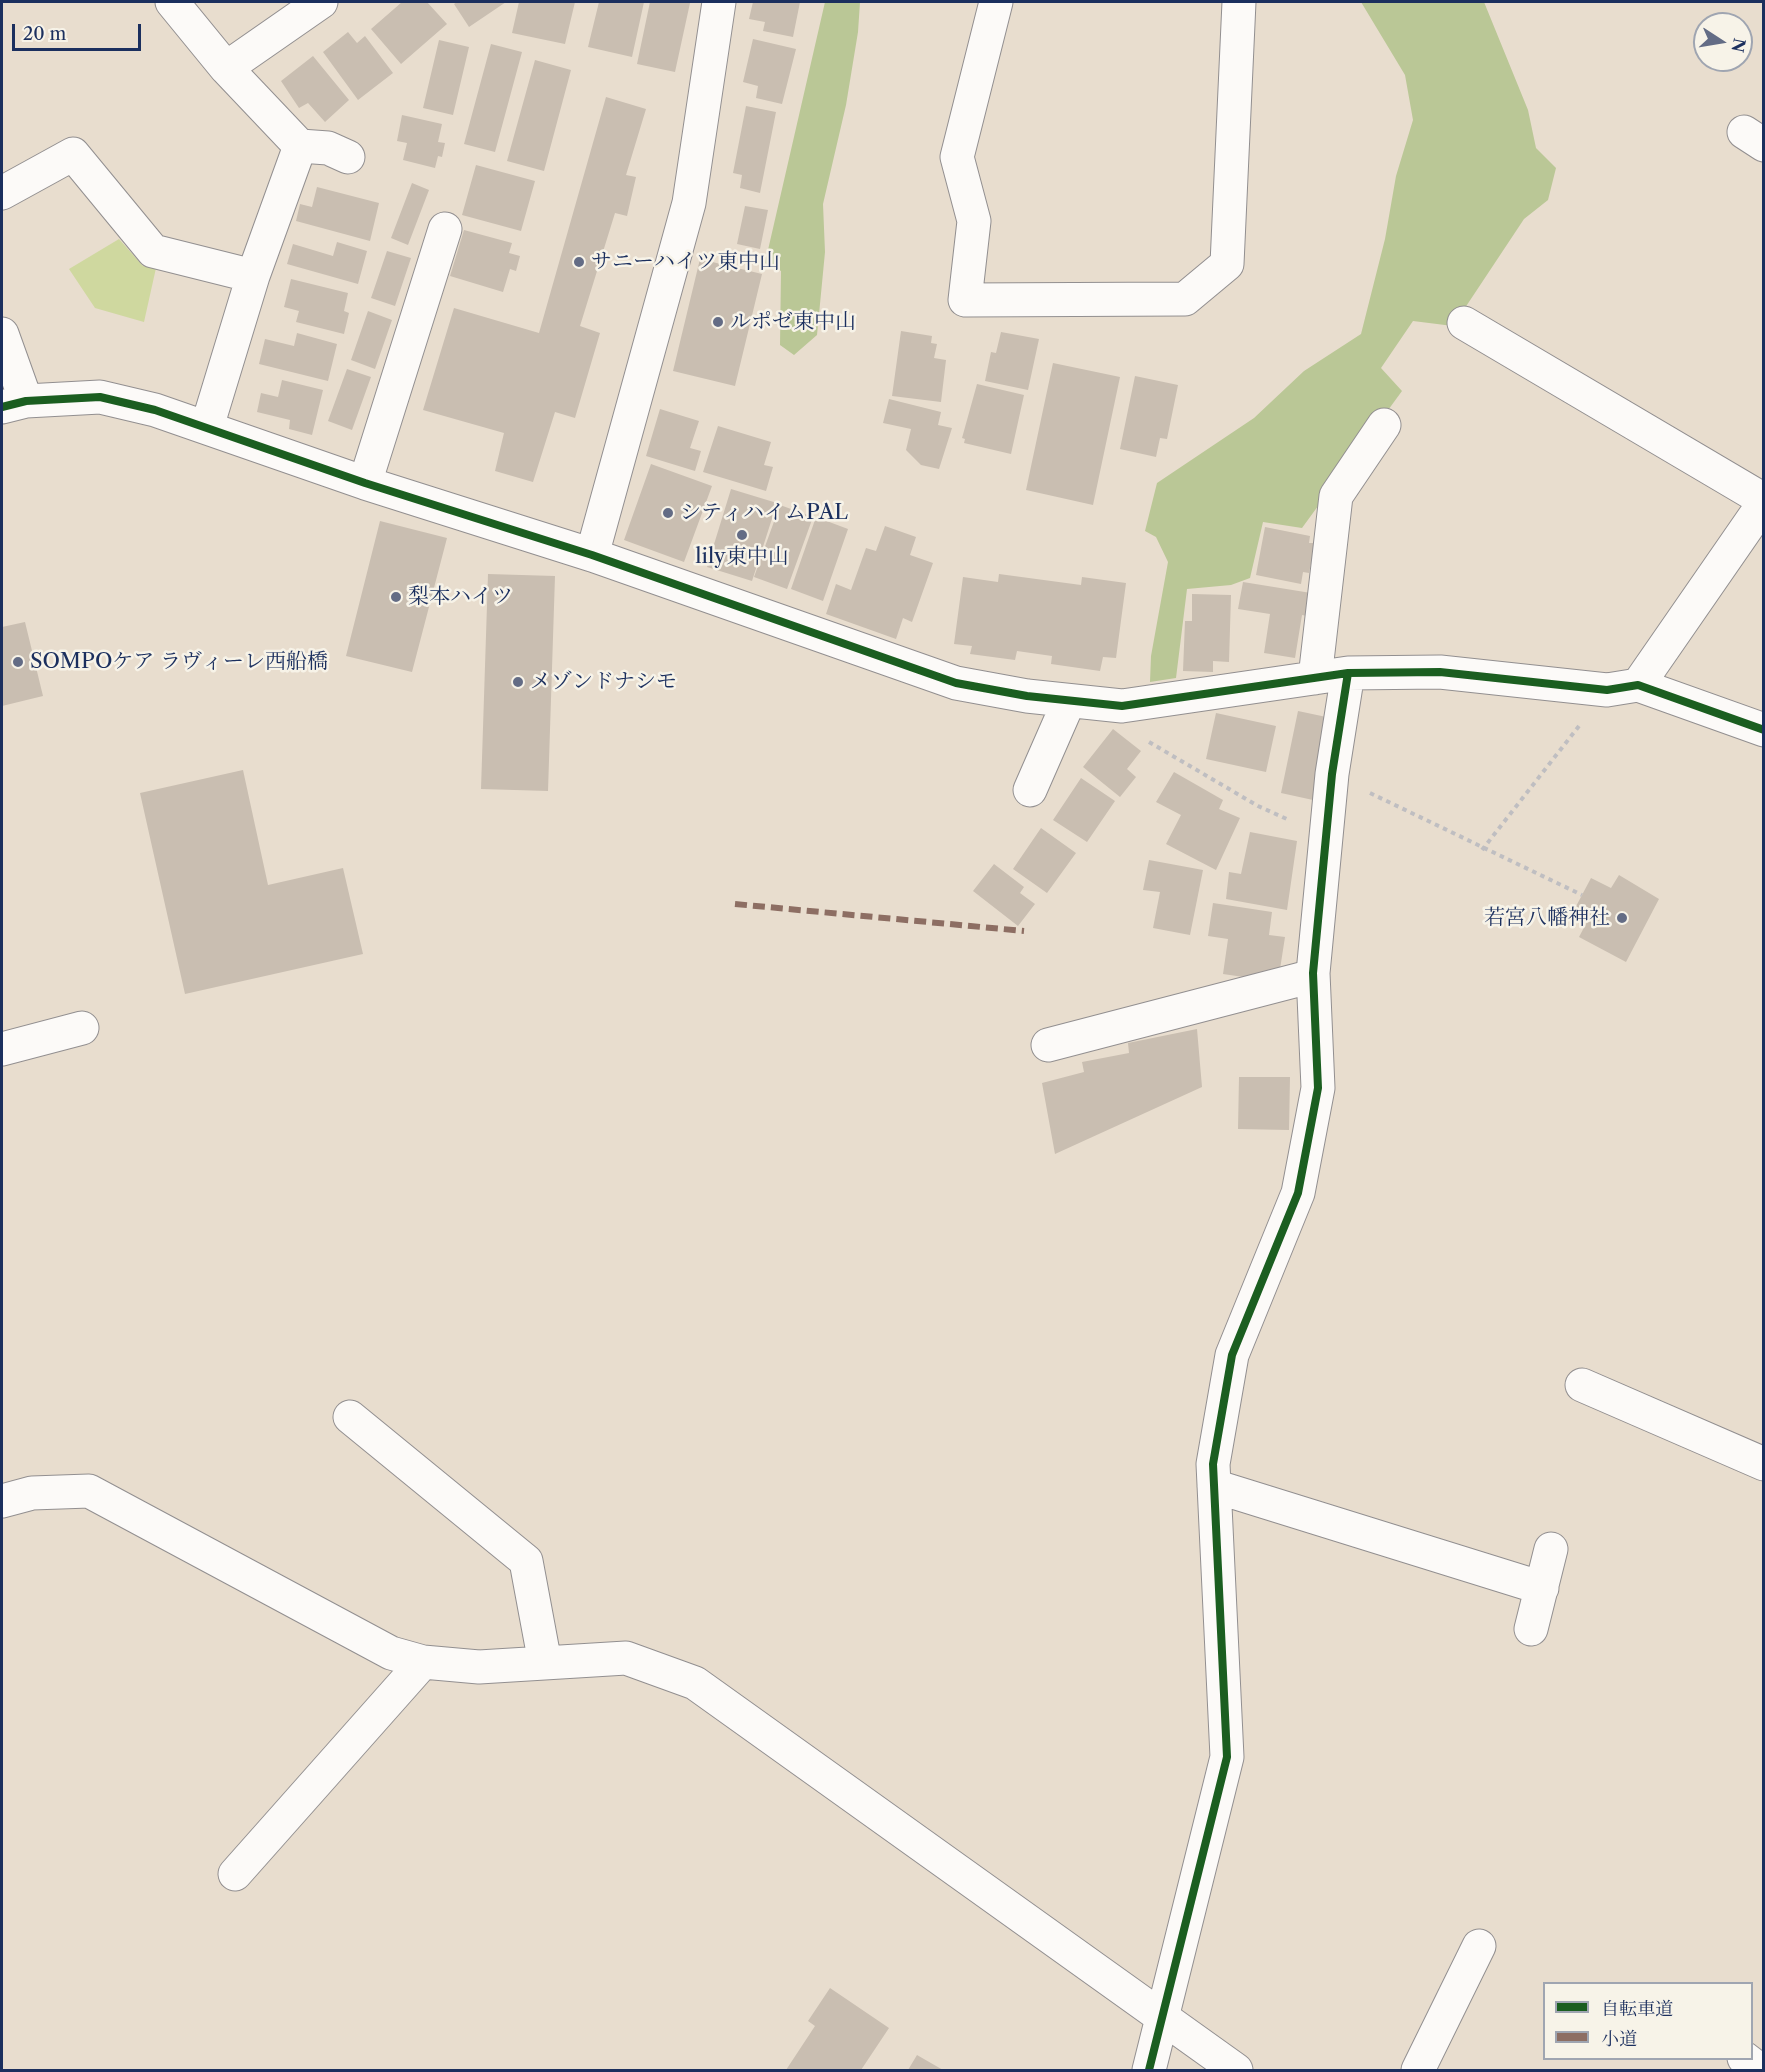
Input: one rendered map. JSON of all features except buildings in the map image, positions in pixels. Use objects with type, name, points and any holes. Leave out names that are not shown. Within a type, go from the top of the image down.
[{"type":"street","points":[[172,2],[226,68],[300,146],[328,148],[348,157]]},
{"type":"street","points":[[226,68],[321,2]]},
{"type":"street","points":[[592,555],[689,203],[719,2]]},
{"type":"street","points":[[996,2],[957,157],[974,221],[965,300],[1185,299],[1227,264],[1239,2]]},
{"type":"street","points":[[207,427],[253,276],[300,146]]},
{"type":"street","points":[[2,193],[73,154],[153,251],[253,276]]},
{"type":"street","points":[[365,483],[445,228]]},
{"type":"street","points":[[1464,323],[1764,502],[1622,688]]},
{"type":"street","points":[[2,334],[14,404],[100,398],[155,410],[365,483],[592,555],[956,683],[1069,701],[1122,706],[1348,674],[1440,672],[1622,688],[1764,730]]},
{"type":"street","points":[[1315,678],[1336,496],[1384,425]]},
{"type":"street","points":[[1149,2070],[1227,1757],[1213,1464],[1232,1355],[1298,1193],[1318,1088],[1313,976],[1324,835],[1348,674]]},
{"type":"street","points":[[1030,790],[1069,701]]},
{"type":"street","points":[[1048,1045],[1313,976]]},
{"type":"street","points":[[2,1049],[82,1028]]},
{"type":"street","points":[[1582,1385],[1764,1464]]},
{"type":"street","points":[[350,1417],[526,1561],[545,1663]]},
{"type":"street","points":[[1214,1486],[1542,1587]]},
{"type":"street","points":[[2,1501],[32,1492],[88,1491],[391,1653],[423,1662],[479,1667],[626,1658],[695,1683],[1236,2070]]},
{"type":"street","points":[[1531,1629],[1551,1549]]},
{"type":"street","points":[[235,1874],[423,1662]]},
{"type":"street","points":[[1418,2070],[1479,1946]]},
{"type":"street","points":[[1747,2060],[1760,2070]]},
{"type":"path","points":[[1482,850],[1622,688]]},
{"type":"path","points":[[1122,706],[1153,746],[1258,806],[1324,835]]},
{"type":"path","points":[[1332,774],[1482,850],[1582,895]]},
{"type":"green space","points":[[825,2],[860,2],[858,32],[846,105],[823,204],[825,252],[817,335],[794,355],[780,345],[781,271],[765,263]]},
{"type":"green space","points":[[1361,2],[1484,2],[1528,110],[1536,148],[1556,168],[1548,200],[1524,219],[1453,326],[1413,321],[1381,368],[1402,391],[1302,528],[1263,522],[1250,578],[1231,585],[1187,589],[1176,678],[1150,682],[1151,656],[1168,562],[1156,537],[1145,531],[1157,483],[1254,418],[1304,371],[1361,334],[1385,239],[1396,176],[1413,120],[1405,75]]},
{"type":"green space","points":[[119,239],[143,266],[156,268],[144,322],[95,308],[69,269]]},
{"type":"marked path","points":[[735,904],[1024,931]]},
{"type":"cycle path","points":[[2,407],[26,401],[100,397],[155,410],[365,483],[592,555],[956,683],[1027,696],[1122,706],[1348,673],[1440,672],[1607,690],[1638,685],[1764,730]]},
{"type":"cycle path","points":[[1149,2070],[1227,1757],[1213,1464],[1232,1355],[1298,1193],[1318,1088],[1313,973],[1332,774],[1348,673]]},
{"type":"place","name":"サニーハイツ東中山","points":[[579,262]]},
{"type":"place","name":"ルポゼ東中山","points":[[718,322]]},
{"type":"place","name":"シティハイムPAL","points":[[668,513]]},
{"type":"place","name":"lily東中山","points":[[742,535]]},
{"type":"place","name":"梨本ハイツ","points":[[396,597]]},
{"type":"place","name":"SOMPOケア ラヴィーレ西船橋","points":[[18,662]]},
{"type":"place","name":"メゾンドナシモ","points":[[518,682]]},
{"type":"place","name":"若宮八幡神社","points":[[1622,918]]}]
